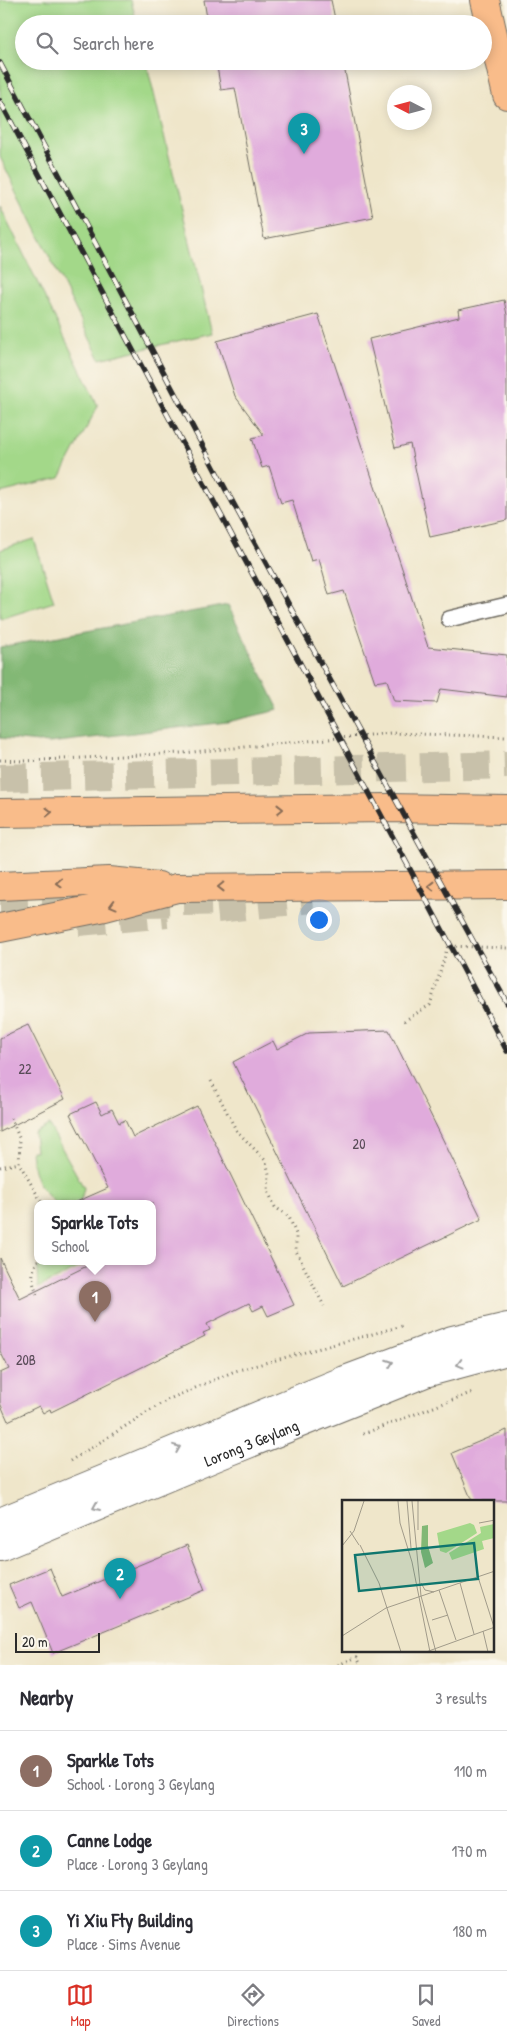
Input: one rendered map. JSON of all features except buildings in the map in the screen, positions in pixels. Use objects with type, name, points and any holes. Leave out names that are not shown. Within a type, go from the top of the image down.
[{"type":"main road","points":[[485,0],[488,15]]},
{"type":"main road","points":[[492,30],[507,95]]},
{"type":"main road","points":[[388,808],[507,792]]},
{"type":"main road","points":[[0,813],[388,808],[507,810]]},
{"type":"main road","points":[[0,886],[108,882],[177,888],[507,885]]},
{"type":"main road","points":[[480,886],[507,894]]},
{"type":"main road","points":[[0,928],[105,907],[177,888]]},
{"type":"street","name":"Lorong 3 Geylang","points":[[0,1522],[345,1380],[452,1340],[507,1326]]},
{"type":"street","name":"Lorong 3 Geylang","points":[[0,1548],[218,1456],[425,1373],[507,1352]]},
{"type":"lane","points":[[449,619],[507,605]]},
{"type":"path","points":[[0,760],[24,761],[182,753],[391,734],[507,737]]},
{"type":"path","points":[[404,1021],[430,1004],[448,946],[507,948]]},
{"type":"path","points":[[211,1081],[236,1130],[266,1161],[269,1174],[268,1191],[276,1207],[288,1217],[296,1234],[296,1251],[324,1306]]},
{"type":"path","points":[[12,1118],[20,1140],[19,1163],[40,1200]]},
{"type":"path","points":[[0,1167],[19,1163]]},
{"type":"path","points":[[34,1265],[32,1268],[32,1284],[38,1296]]},
{"type":"path","points":[[63,1465],[167,1400],[236,1371],[403,1326]]},
{"type":"path","points":[[364,1434],[480,1389]]},
{"type":"path","points":[[338,1665],[358,1657],[361,1665]]},
{"type":"green space","points":[[0,0],[131,0],[135,15],[15,15],[15,70],[148,70],[212,333],[100,359],[0,157]]},
{"type":"green space","points":[[0,206],[98,406],[60,478],[0,493]]},
{"type":"green space","points":[[34,539],[54,602],[0,619],[0,550]]},
{"type":"green space","points":[[228,605],[279,710],[227,722],[49,743],[0,738],[0,647]]},
{"type":"green space","points":[[49,1125],[84,1188],[81,1200],[52,1200],[44,1192],[37,1180],[33,1167],[31,1151],[36,1151],[34,1133]]},
{"type":"green space","points":[[40,1265],[84,1265],[38,1288],[37,1270]]},
{"type":"tunnel","points":[[0,778],[507,765]]},
{"type":"tunnel","points":[[217,909],[313,899]]},
{"type":"tunnel","points":[[141,903],[236,901]]},
{"type":"tunnel","points":[[0,906],[81,904]]},
{"type":"tunnel","points":[[78,922],[167,914]]},
{"type":"railway","points":[[0,63],[226,490],[507,1003]]},
{"type":"railway","points":[[0,101],[507,1051]]},
{"type":"place","name":"Yi Xiu Fty Building","points":[[304,154]]},
{"type":"place","name":"Sparkle Tots","points":[[95,1322]]},
{"type":"place","name":"Canne Lodge","points":[[120,1599]]}]
